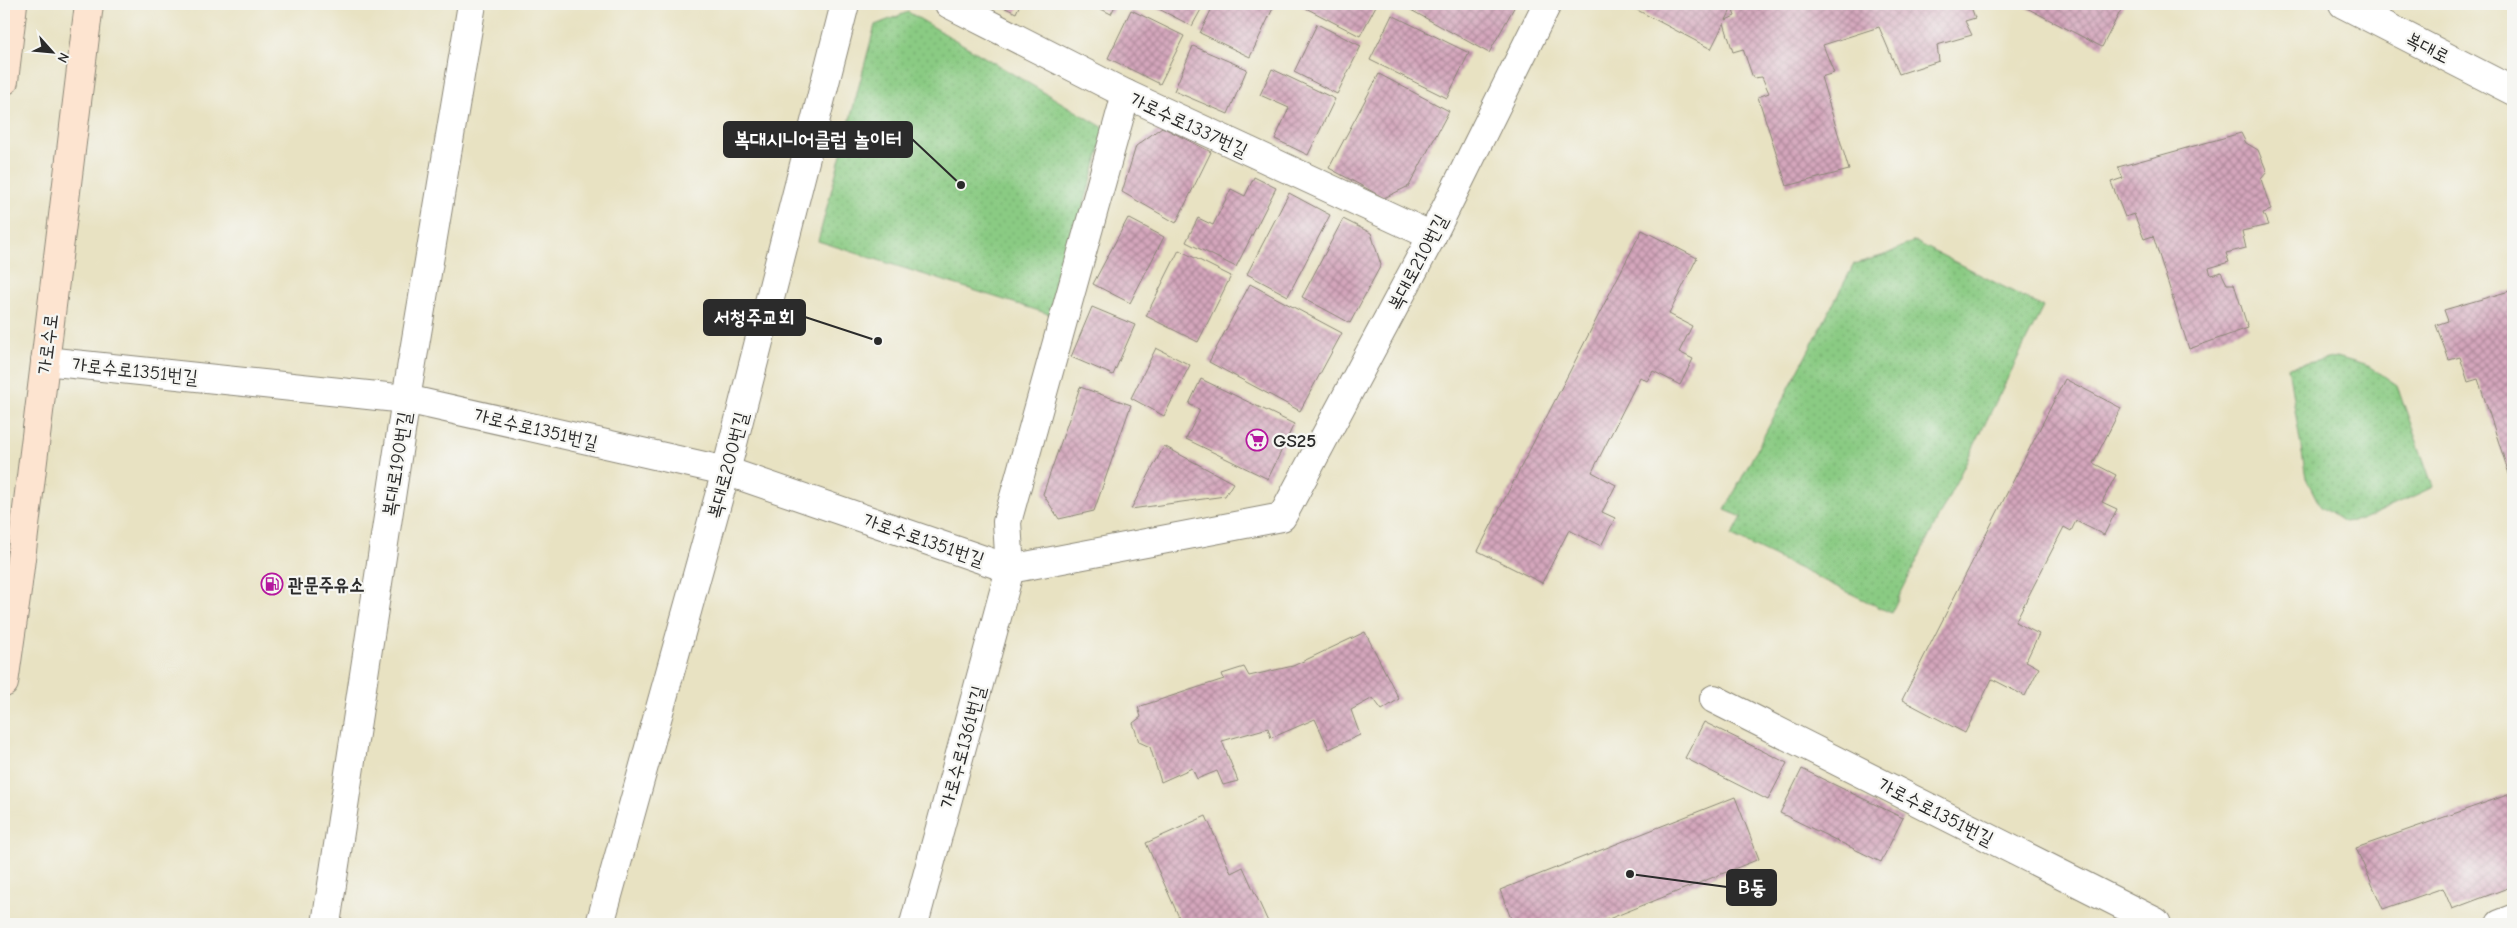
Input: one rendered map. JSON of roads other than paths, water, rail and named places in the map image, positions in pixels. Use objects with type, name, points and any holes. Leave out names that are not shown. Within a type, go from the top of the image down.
[{"type":"main road","points":[[4,81],[13,4]]},
{"type":"main road","name":"가로수로","points":[[4,683],[89,4]]},
{"type":"street","name":"복대로190번길","points":[[326,924],[406,399],[472,4]]},
{"type":"street","name":"복대로200번길","points":[[600,924],[726,471],[845,4]]},
{"type":"street","name":"가로수로1337번길","points":[[949,4],[1126,94],[1432,236]]},
{"type":"street","name":"복대로210번길","points":[[1282,517],[1432,236],[1547,4]]},
{"type":"street","name":"복대로","points":[[2343,4],[2513,91]]},
{"type":"street","name":"가로수로1351번길","points":[[1010,569],[1007,522],[1126,94]]},
{"type":"street","name":"가로수로1351번길","points":[[45,361],[406,399],[726,471],[1010,569],[1282,517]]},
{"type":"street","name":"가로수로1361번길","points":[[914,924],[1010,569]]},
{"type":"street","name":"가로수로1351번길","points":[[1714,699],[2157,924]]},
{"type":"street","points":[[2500,924],[2513,920]]},
{"type":"place","name":"복대시니어클럽 놀이터","points":[[961,185]]},
{"type":"place","name":"서청주교회","points":[[878,341]]},
{"type":"place","name":"GS25","points":[[1257,440]]},
{"type":"place","name":"관문주유소","points":[[272,584]]},
{"type":"place","name":"B동","points":[[1630,874]]}]
